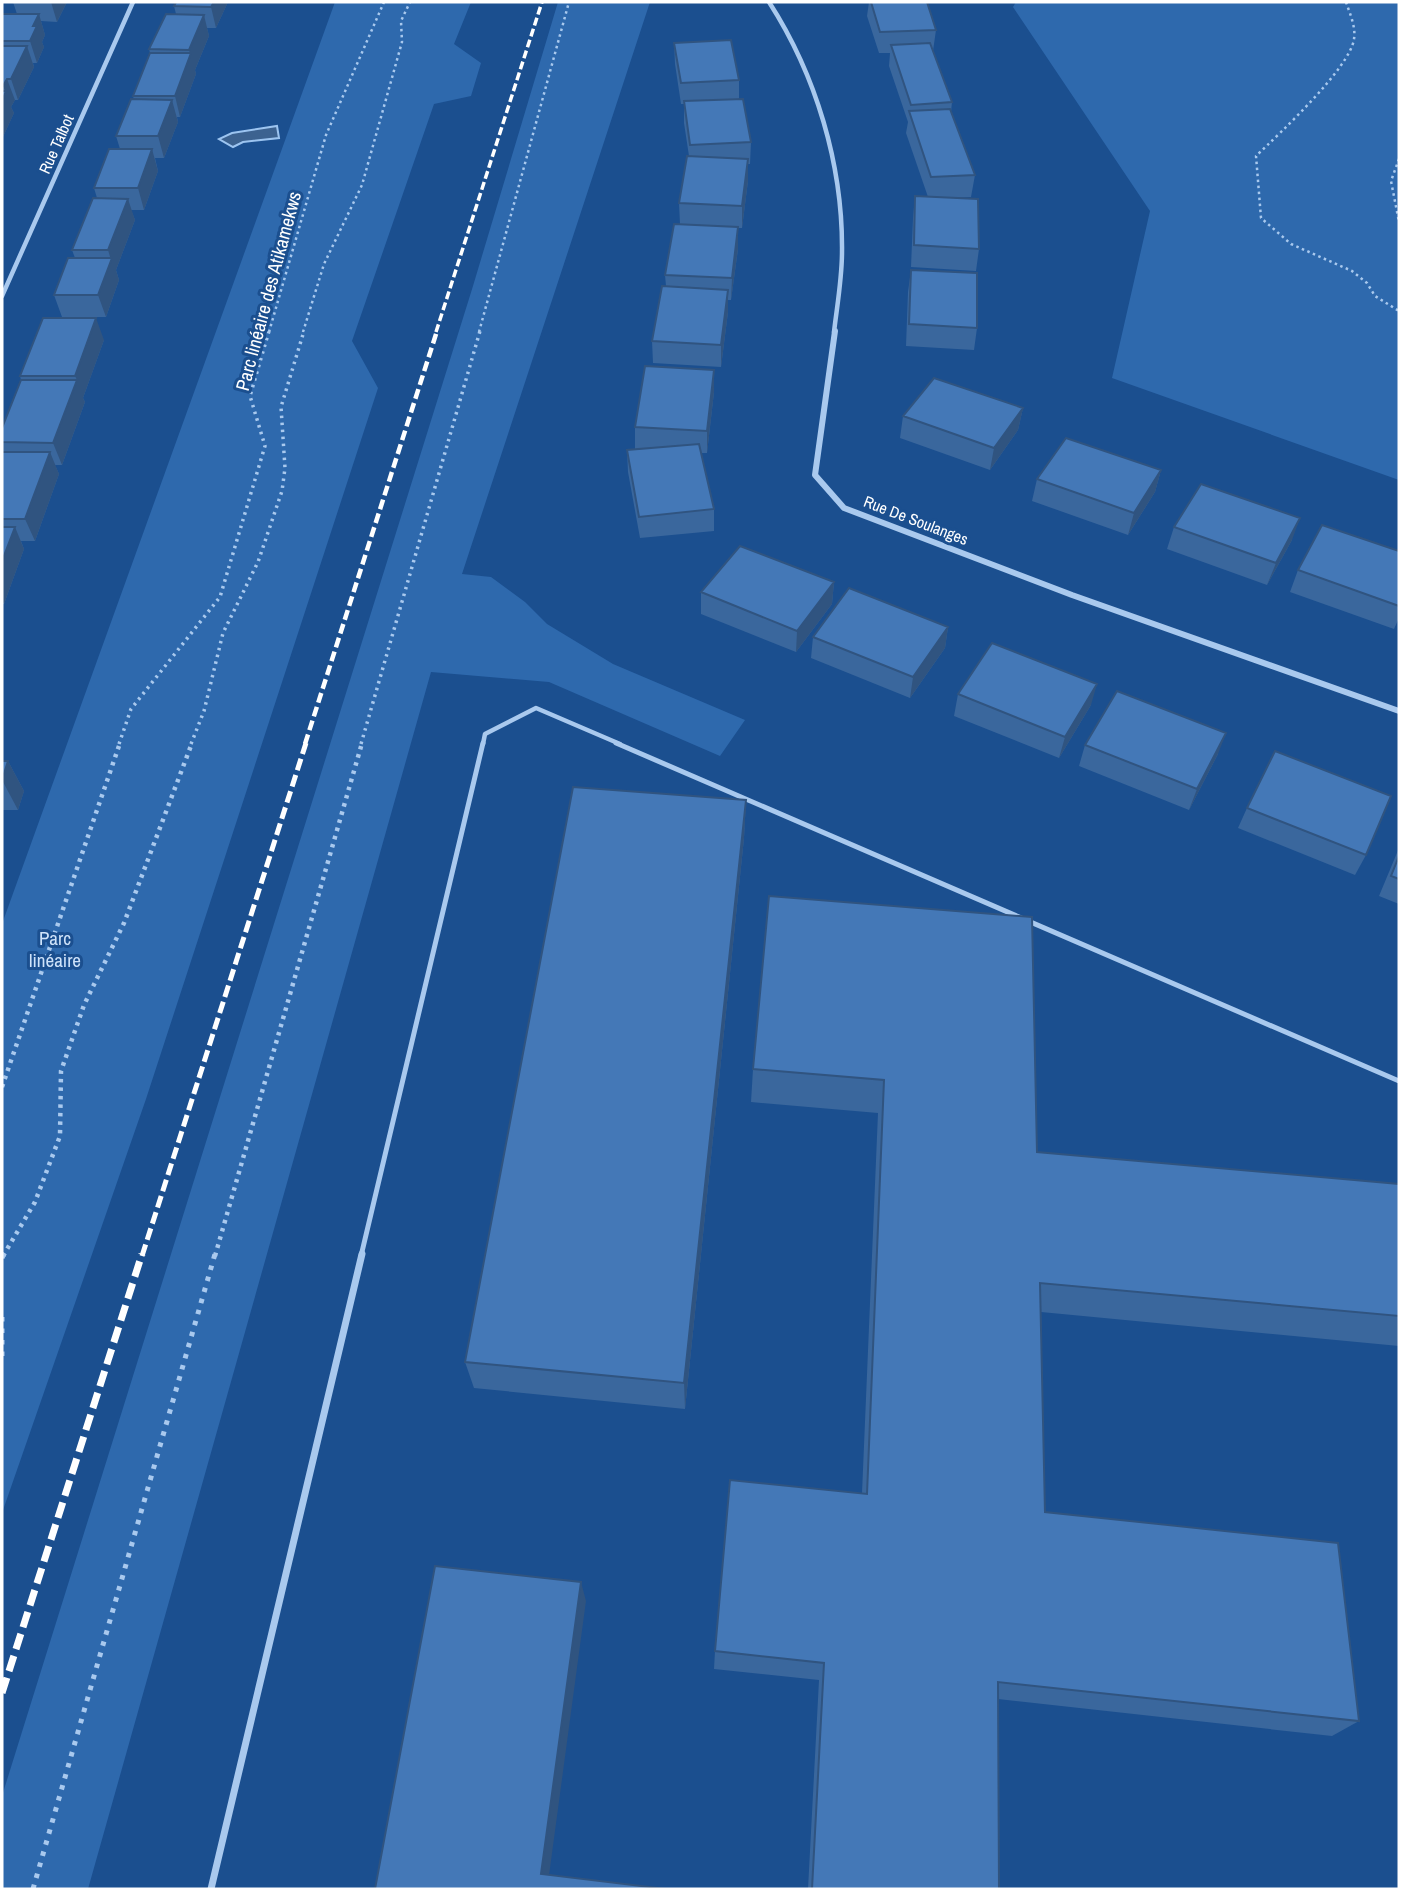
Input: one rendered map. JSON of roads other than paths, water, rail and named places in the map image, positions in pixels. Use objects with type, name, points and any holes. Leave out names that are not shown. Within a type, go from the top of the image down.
[{"type":"street","name":"Rue Talbot","points":[[2,296],[133,2]]},
{"type":"street","name":"Rue De Soulanges","points":[[769,2],[782,19],[810,83],[833,160],[842,244],[831,374],[815,475],[844,508],[1072,596],[1399,711]]},
{"type":"lane","points":[[211,1889],[485,734],[536,708],[1399,1081]]},
{"type":"railway","points":[[436,332],[542,2]]},
{"type":"railway","points":[[305,744],[437,331]]},
{"type":"railway","points":[[142,1256],[306,743]]},
{"type":"railway","points":[[2,1693],[142,1254]]},
{"type":"park label","name":"Parc linéaire","points":[[55,949]]}]
